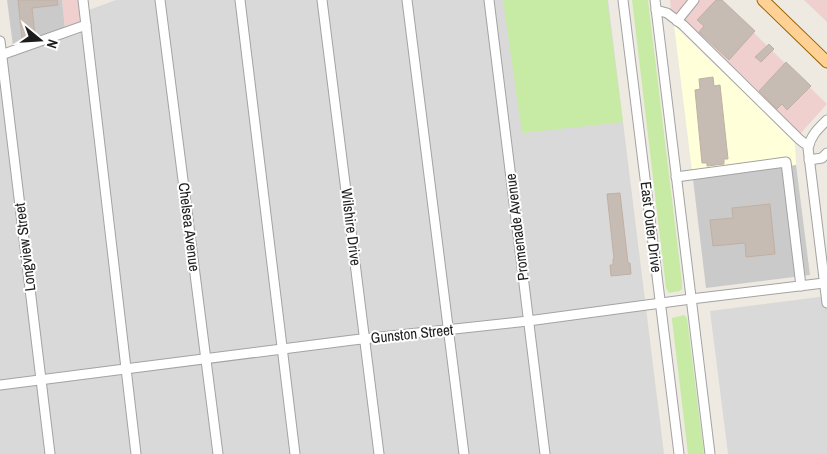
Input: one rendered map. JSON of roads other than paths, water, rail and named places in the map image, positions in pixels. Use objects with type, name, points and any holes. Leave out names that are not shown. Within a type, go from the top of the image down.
[{"type":"main road","points":[[763,0],[827,62]]},
{"type":"street","points":[[84,0],[136,454]]},
{"type":"street","name":"Chelsea Avenue","points":[[160,0],[218,454]]},
{"type":"street","points":[[240,0],[295,454]]},
{"type":"street","name":"Wilshire Drive","points":[[322,0],[379,454]]},
{"type":"street","points":[[407,0],[464,454]]},
{"type":"street","name":"Promenade Avenue","points":[[489,0],[545,454]]},
{"type":"street","name":"East Outer Drive","points":[[623,0],[679,454]]},
{"type":"street","name":"East Outer Drive","points":[[655,0],[710,454]]},
{"type":"street","points":[[677,21],[694,0]]},
{"type":"street","points":[[656,10],[667,14],[677,21],[799,139],[809,145]]},
{"type":"street","points":[[2,55],[86,26]]},
{"type":"street","name":"Longview Street","points":[[0,41],[50,454]]},
{"type":"street","points":[[827,120],[814,134],[809,145],[809,160],[827,303]]},
{"type":"street","points":[[809,160],[822,158],[827,154]]},
{"type":"street","points":[[676,177],[786,162],[801,286]]},
{"type":"street","name":"Gunston Street","points":[[0,385],[824,283]]}]
